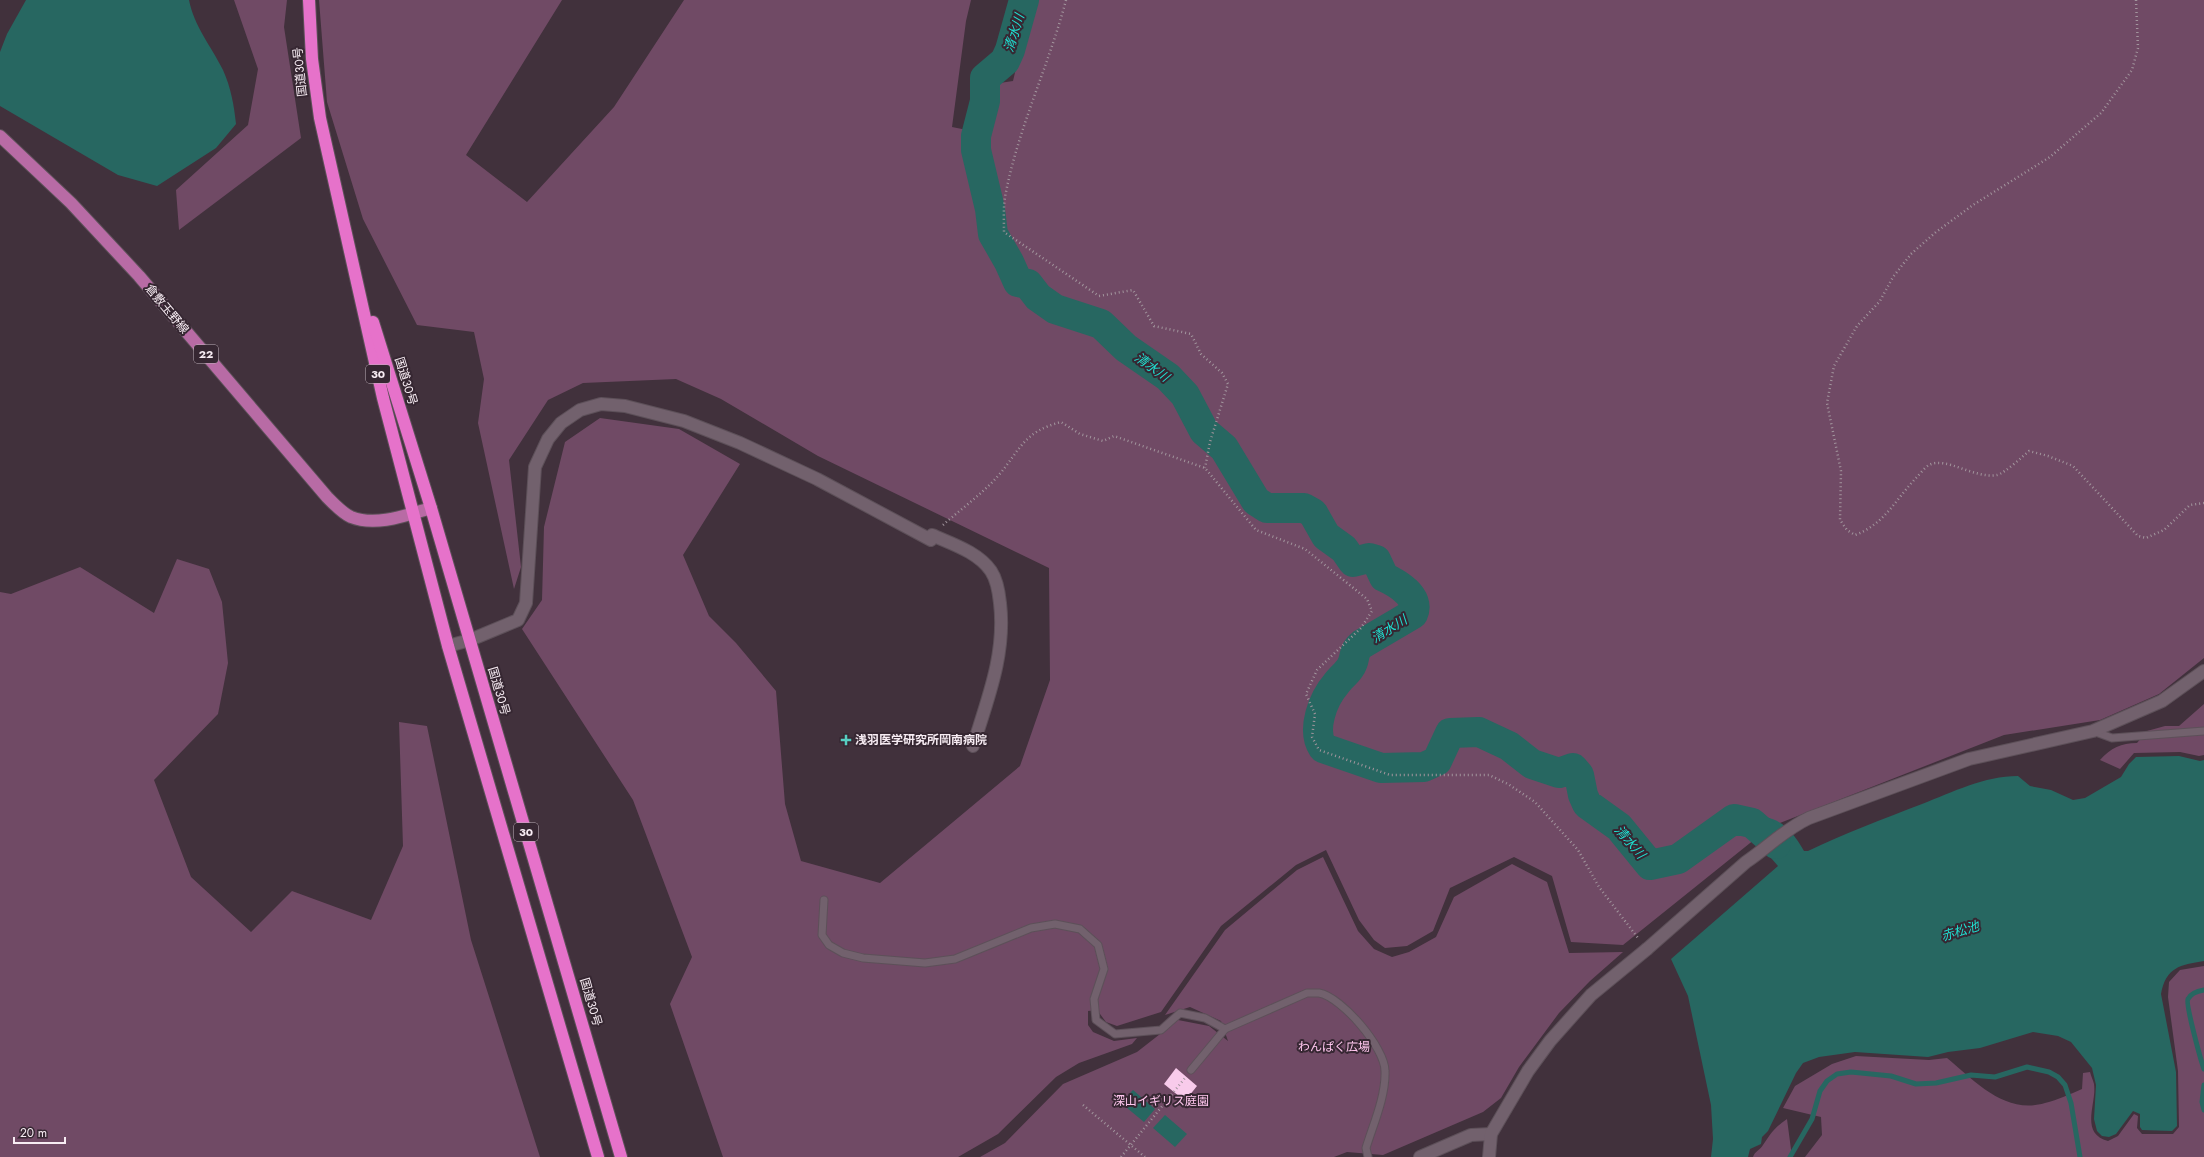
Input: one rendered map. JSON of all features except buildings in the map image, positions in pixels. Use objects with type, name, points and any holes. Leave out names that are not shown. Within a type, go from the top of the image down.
[{"type":"highway","name":"国道30号","points":[[309,0],[312,59],[320,118],[383,398],[448,646],[598,1157]]},
{"type":"highway","name":"国道30号","points":[[346,235],[431,508],[621,1157]]},
{"type":"main road","name":"倉敷玉野線","points":[[0,136],[71,203],[139,276],[331,501],[350,517],[366,521],[388,520],[431,508]]},
{"type":"street","points":[[448,646],[470,640],[518,620],[523,613],[526,603],[535,467],[548,439],[561,423],[580,410],[601,404],[625,406],[684,421],[740,443],[817,479],[931,540],[932,535],[972,553],[991,571],[999,591],[1002,624],[998,663],[974,746]]},
{"type":"street","points":[[1489,1157],[1491,1134],[1528,1071],[1550,1041],[1601,987],[1647,949],[1746,862],[1763,851],[1790,827],[1809,818],[1969,759],[2093,731],[2162,701],[2204,671]]},
{"type":"street","points":[[1420,1157],[1471,1135],[1491,1134]]},
{"type":"lane","points":[[2093,731],[2112,738],[2204,731]]},
{"type":"lane","points":[[824,900],[822,935],[829,945],[843,953],[863,958],[926,963],[955,959],[1031,928],[1055,924],[1080,929],[1098,945],[1103,963],[1104,969],[1094,999],[1096,1020],[1103,1027],[1115,1034],[1161,1030],[1180,1013],[1205,1018],[1225,1029]]},
{"type":"lane","points":[[1191,1070],[1225,1029],[1306,994],[1320,993],[1340,1005],[1356,1020],[1377,1046],[1385,1071],[1382,1092],[1366,1148],[1368,1157]]},
{"type":"path","points":[[1066,0],[1056,40],[1018,141],[1005,194],[1004,232],[1099,296],[1133,290],[1154,326],[1191,334],[1201,354],[1222,373],[1228,384],[1210,442],[1205,468]]},
{"type":"path","points":[[2136,0],[2138,48],[2132,70],[2101,113],[2050,157],[1973,204],[1936,232],[1911,254],[1893,277],[1880,301],[1853,333],[1834,366],[1827,403],[1841,471],[1840,520],[1847,530],[1855,535],[1867,530],[1890,512],[1905,490],[1930,465],[1947,462],[1960,469],[1983,476],[1999,474],[2029,451],[2048,456],[2073,466],[2138,536],[2146,538],[2164,530],[2190,505],[2204,503]]},
{"type":"path","points":[[932,535],[998,476],[1020,446],[1043,427],[1061,422],[1080,434],[1103,441],[1114,436],[1205,468],[1256,530],[1306,549],[1367,600],[1372,611],[1361,628],[1317,670],[1306,694],[1315,714],[1312,737],[1319,750],[1390,775],[1489,775],[1508,784],[1535,802],[1578,850],[1599,887],[1647,949]]},
{"type":"path","points":[[1121,1157],[1191,1070]]},
{"type":"path","points":[[1082,1105],[1145,1157]]},
{"type":"green space","points":[[234,0],[287,0],[284,27],[301,138],[179,230],[176,190],[248,125],[258,69]]},
{"type":"green space","points":[[319,0],[562,0],[466,155],[527,202],[614,107],[684,0],[971,0],[966,21],[952,127],[977,132],[989,112],[993,84],[1013,81],[1028,18],[1037,0],[2204,0],[2204,658],[2159,694],[2100,720],[2004,735],[1770,827],[1623,945],[1571,942],[1552,876],[1514,857],[1450,888],[1433,931],[1407,946],[1385,948],[1374,940],[1359,920],[1326,850],[1296,865],[1221,926],[1161,1012],[1117,1026],[1106,1022],[1097,1010],[1088,1011],[1088,1025],[1093,1032],[1114,1041],[1137,1038],[1132,1044],[1079,1063],[1056,1077],[998,1134],[958,1157],[723,1157],[670,1004],[692,957],[633,800],[522,629],[542,600],[544,527],[565,442],[600,418],[679,429],[740,464],[683,555],[709,616],[736,643],[776,691],[785,804],[801,861],[880,883],[1020,766],[1050,680],[1049,568],[818,456],[721,399],[676,379],[583,383],[548,400],[509,460],[521,567],[514,589],[478,423],[484,379],[474,332],[417,325],[363,219],[327,102]]},
{"type":"green space","points":[[177,559],[209,569],[222,602],[228,663],[218,714],[154,780],[191,877],[251,932],[292,891],[371,920],[403,846],[399,722],[427,726],[471,940],[540,1157],[0,1157],[0,592],[11,594],[80,567],[154,613]]},
{"type":"green space","points":[[2204,704],[2204,755],[2199,756],[2180,752],[2134,753],[2120,769],[2100,760],[2108,752],[2121,745],[2137,743],[2147,731],[2165,726],[2179,726]]},
{"type":"green space","name":"わんぱく広場","points":[[1323,857],[1358,931],[1374,949],[1392,957],[1409,952],[1436,937],[1454,897],[1512,864],[1547,882],[1569,953],[1623,952],[1590,981],[1559,1013],[1519,1067],[1501,1098],[1483,1112],[1383,1155],[1347,1152],[1334,1157],[980,1157],[1005,1143],[1063,1084],[1137,1052],[1178,1020],[1209,1026],[1228,1041],[1221,1021],[1190,1007],[1165,1015],[1225,930],[1297,870]]},
{"type":"green space","points":[[2204,966],[2204,1157],[1805,1157],[1822,1135],[1821,1117],[1783,1108],[1795,1086],[1832,1064],[1856,1056],[1929,1060],[1947,1058],[1980,1086],[1992,1094],[2017,1104],[2030,1105],[2045,1103],[2059,1099],[2082,1089],[2083,1073],[2090,1072],[2094,1084],[2091,1117],[2092,1125],[2094,1132],[2099,1137],[2108,1141],[2118,1136],[2134,1114],[2138,1116],[2137,1128],[2142,1134],[2173,1134],[2179,1127],[2178,1071],[2168,997],[2169,982],[2180,970]]},
{"type":"green space","points":[[1787,1119],[1792,1157],[1753,1157],[1773,1131]]},
{"type":"water","points":[[26,0],[189,0],[195,19],[226,77],[232,97],[236,124],[216,148],[157,186],[118,175],[0,106],[0,52],[7,34]]},
{"type":"water","name":"赤松池","points":[[2179,756],[2200,761],[2204,760],[2204,961],[2188,964],[2175,969],[2166,978],[2161,994],[2176,1072],[2177,1126],[2172,1131],[2142,1130],[2140,1127],[2140,1114],[2133,1111],[2116,1134],[2109,1137],[2102,1136],[2097,1131],[2094,1119],[2096,1085],[2092,1068],[2071,1042],[2058,1036],[2033,1032],[1980,1048],[1948,1052],[1928,1057],[1855,1052],[1819,1057],[1803,1063],[1796,1073],[1768,1131],[1762,1137],[1761,1144],[1750,1149],[1748,1157],[1711,1157],[1713,1139],[1711,1105],[1688,996],[1671,959],[1778,866],[1743,826],[1744,815],[1765,817],[1778,822],[1793,834],[1804,851],[1808,851],[1864,826],[1981,782],[2018,776],[2030,786],[2051,790],[2073,800],[2085,798],[2121,777],[2129,764],[2136,757]]},
{"type":"water","points":[[1133,1090],[1155,1109],[1144,1122],[1121,1103]]},
{"type":"water","points":[[1165,1115],[1187,1134],[1175,1147],[1153,1128]]},
{"type":"waterway","name":"清水川","points":[[1024,0],[1010,50],[1005,61],[985,78],[985,101],[976,136],[976,150],[990,209],[993,234],[1009,262],[1018,282],[1028,284],[1038,297],[1055,309],[1101,324],[1126,348],[1168,377],[1185,395],[1204,431],[1224,448],[1256,501],[1267,508],[1304,508],[1313,513],[1326,536],[1344,549],[1353,562],[1369,558],[1376,560],[1384,577],[1406,591],[1414,602],[1415,608],[1413,614],[1362,644],[1356,650],[1350,668],[1331,690],[1323,706],[1318,724],[1318,733],[1323,748],[1381,768],[1424,767],[1437,761],[1450,733],[1479,732],[1509,746],[1532,764],[1559,773],[1573,768],[1579,775],[1583,795],[1587,804],[1619,827],[1650,865],[1678,859],[1734,819],[1752,823],[1776,844]]},
{"type":"waterway","points":[[2204,990],[2191,995],[2188,999],[2194,1032],[2204,1069]]},
{"type":"waterway","points":[[1790,1157],[1812,1119],[1820,1091],[1827,1081],[1837,1074],[1851,1072],[1891,1076],[1916,1084],[1936,1083],[1971,1075],[1995,1077],[2027,1067],[2049,1072],[2058,1077],[2065,1085],[2071,1103],[2080,1157]]},
{"type":"waterway","points":[[2204,1085],[2202,1102],[2204,1110]]},
{"type":"place","name":"浅羽医学研究所岡南病院","points":[[846,740]]},
{"type":"park label","name":"深山イギリス庭園","points":[[1161,1101]]}]
